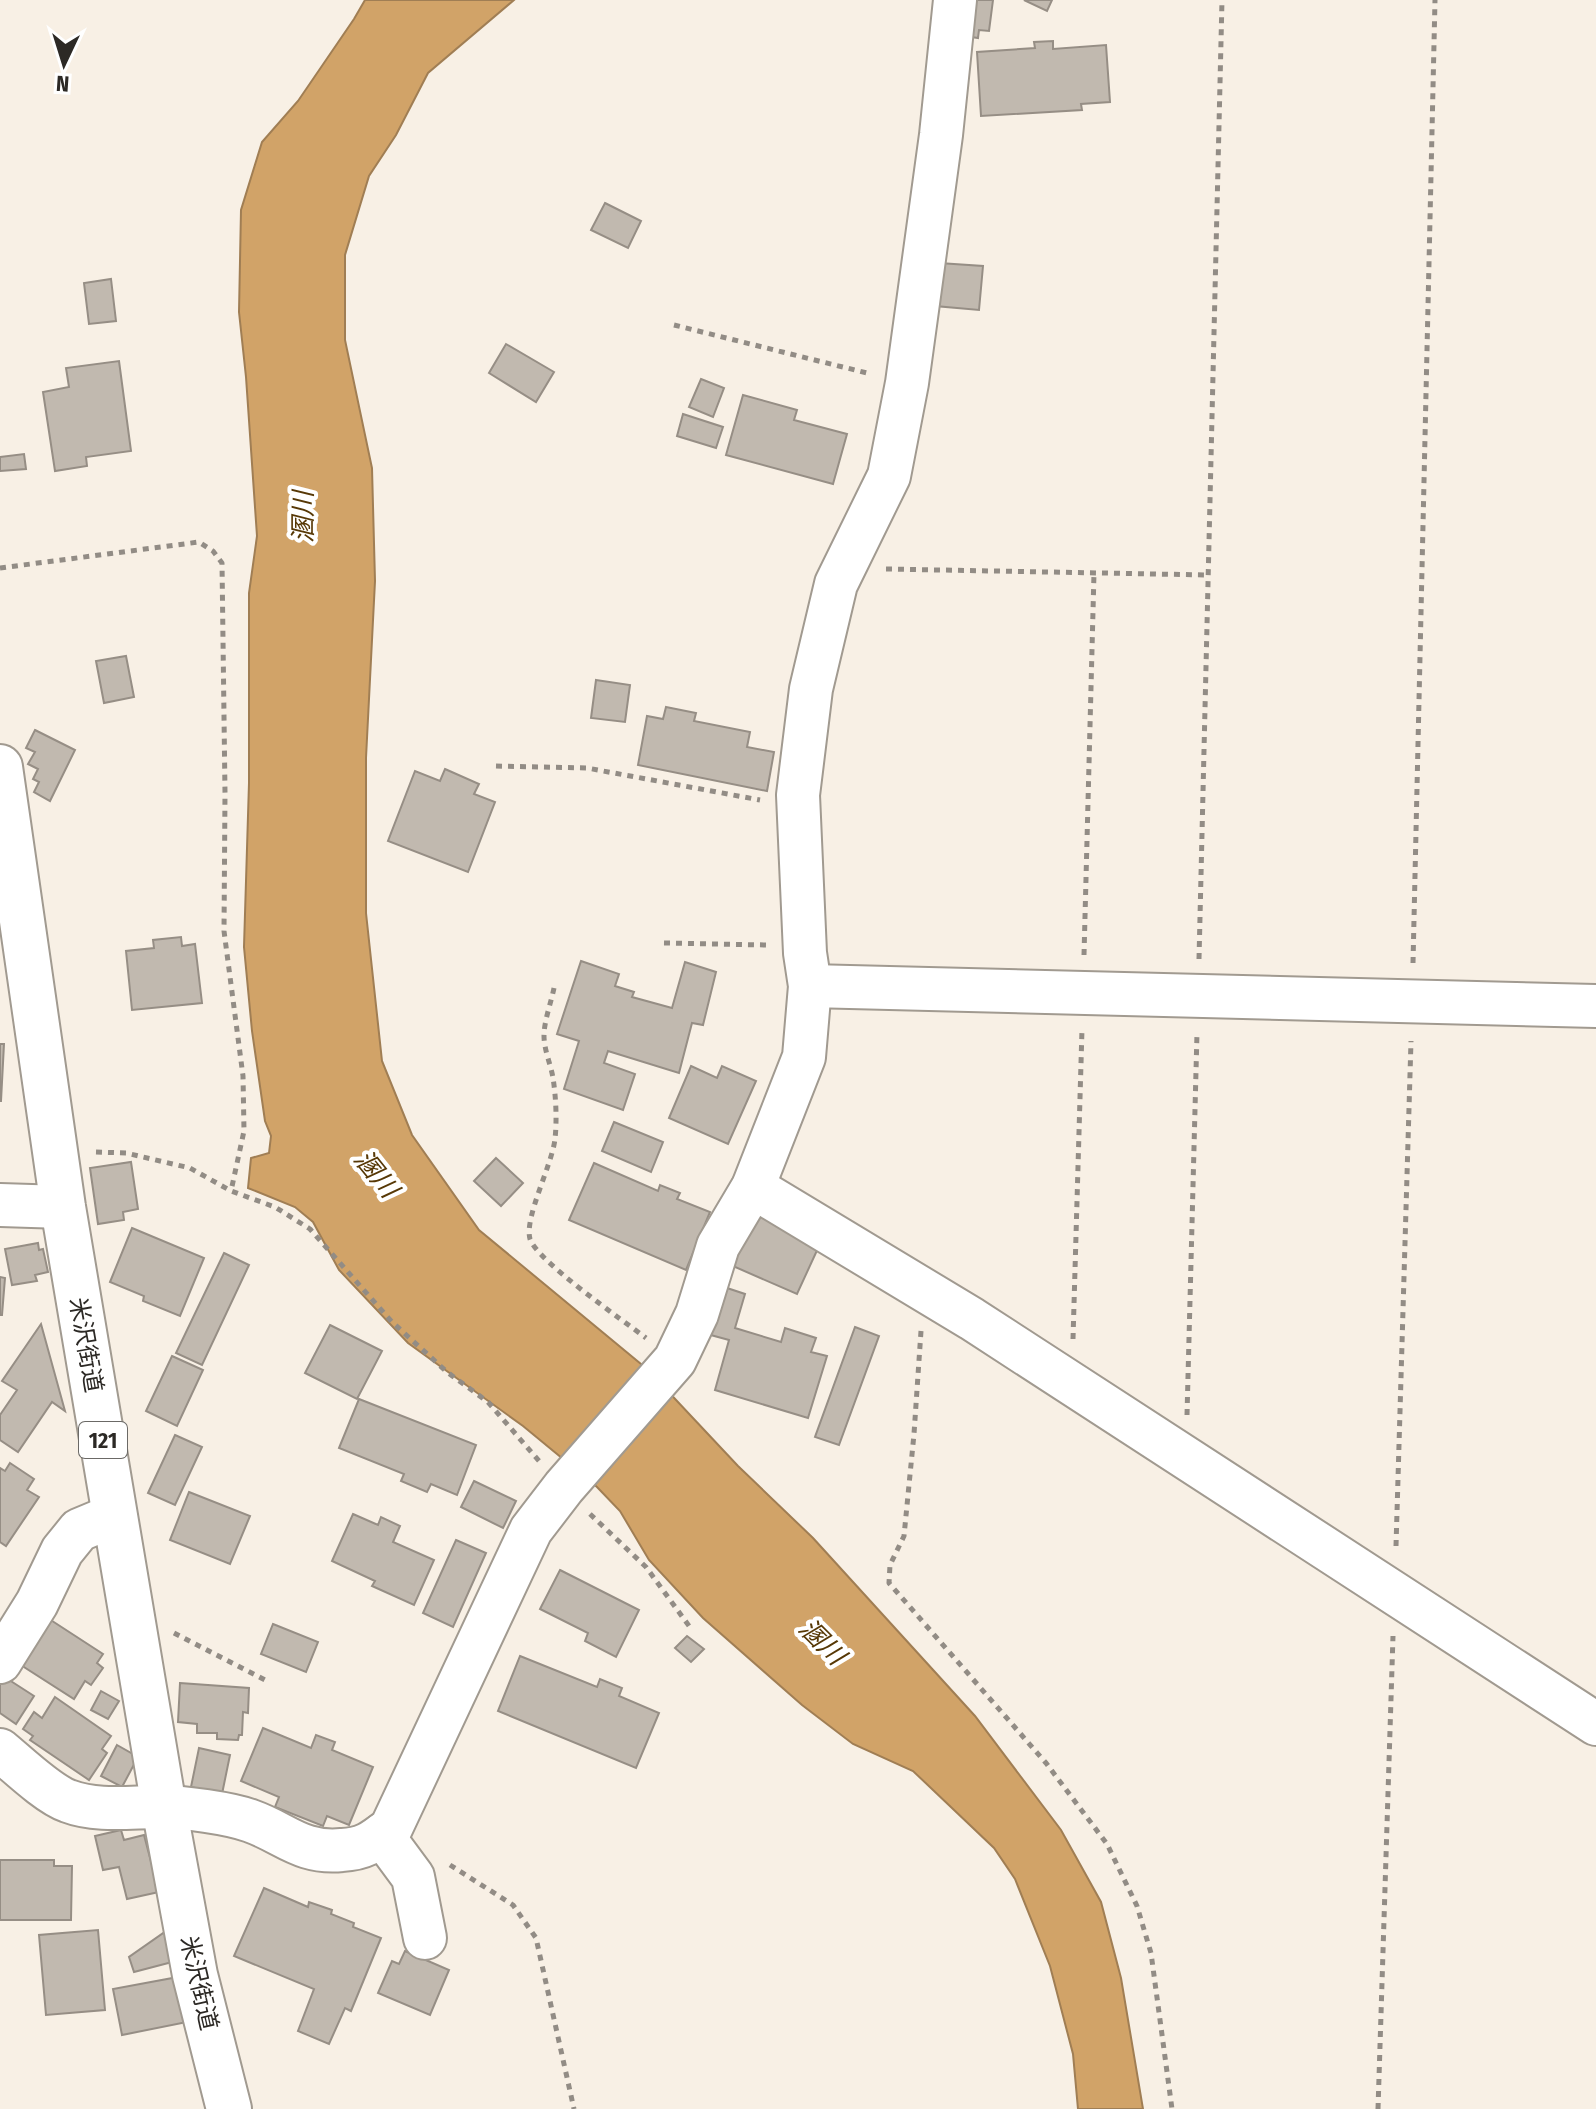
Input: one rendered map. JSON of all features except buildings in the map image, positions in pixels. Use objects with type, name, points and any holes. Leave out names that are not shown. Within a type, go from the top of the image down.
[{"type":"highway","name":"米沢街道","points":[[0,767],[63,1207],[164,1807],[195,1975],[229,2109]]},
{"type":"street","points":[[5,1764],[67,1801],[99,1807],[194,1809],[250,1820],[304,1848],[341,1851],[369,1846],[391,1828],[531,1530],[675,1360],[697,1314],[718,1246],[753,1187],[804,1057],[810,986],[804,946],[798,795],[811,689],[836,584],[889,476],[907,383],[941,135],[955,0]]},
{"type":"street","points":[[810,986],[1596,1006]]},
{"type":"street","points":[[753,1187],[972,1319],[1596,1724]]},
{"type":"street","points":[[0,1205],[63,1207]]},
{"type":"street","points":[[0,1662],[37,1603],[62,1551],[79,1530],[115,1515]]},
{"type":"street","points":[[382,1835],[413,1877],[425,1938]]},
{"type":"path","points":[[1186,1457],[1222,0]]},
{"type":"path","points":[[1378,2109],[1413,1002],[1435,0]]},
{"type":"path","points":[[674,325],[907,383]]},
{"type":"path","points":[[0,568],[199,542],[213,551],[222,563],[224,931],[243,1076],[244,1131],[231,1191]]},
{"type":"path","points":[[847,562],[879,568],[1209,575]]},
{"type":"path","points":[[496,766],[587,768],[798,808]]},
{"type":"path","points":[[664,943],[804,946]]},
{"type":"path","points":[[554,988],[544,1036],[554,1080],[555,1140],[532,1214],[529,1236],[535,1249],[562,1273],[675,1360]]},
{"type":"path","points":[[55,1150],[126,1153],[190,1168],[231,1191],[275,1207],[310,1229],[392,1322],[447,1372],[488,1402],[568,1483],[646,1567],[692,1630]]},
{"type":"path","points":[[923,1290],[904,1536],[890,1565],[889,1583],[1046,1763],[1107,1844],[1137,1906],[1151,1953],[1172,2109]]},
{"type":"path","points":[[131,1610],[265,1680]]},
{"type":"path","points":[[445,1862],[513,1905],[536,1938],[574,2109]]},
{"type":"water","name":"溷川","points":[[365,0],[514,0],[428,73],[396,135],[369,176],[345,255],[345,340],[372,468],[375,581],[366,758],[366,913],[382,1061],[412,1135],[479,1230],[647,1369],[738,1466],[813,1538],[975,1716],[1061,1830],[1101,1902],[1121,1978],[1143,2109],[1078,2109],[1073,2054],[1050,1966],[1015,1879],[994,1848],[913,1771],[853,1744],[802,1705],[703,1618],[649,1560],[620,1511],[597,1487],[523,1426],[408,1343],[339,1270],[313,1222],[295,1207],[248,1188],[251,1158],[269,1153],[271,1136],[265,1121],[252,1031],[244,947],[249,783],[249,593],[257,536],[239,312],[241,210],[262,142],[298,101]]}]
